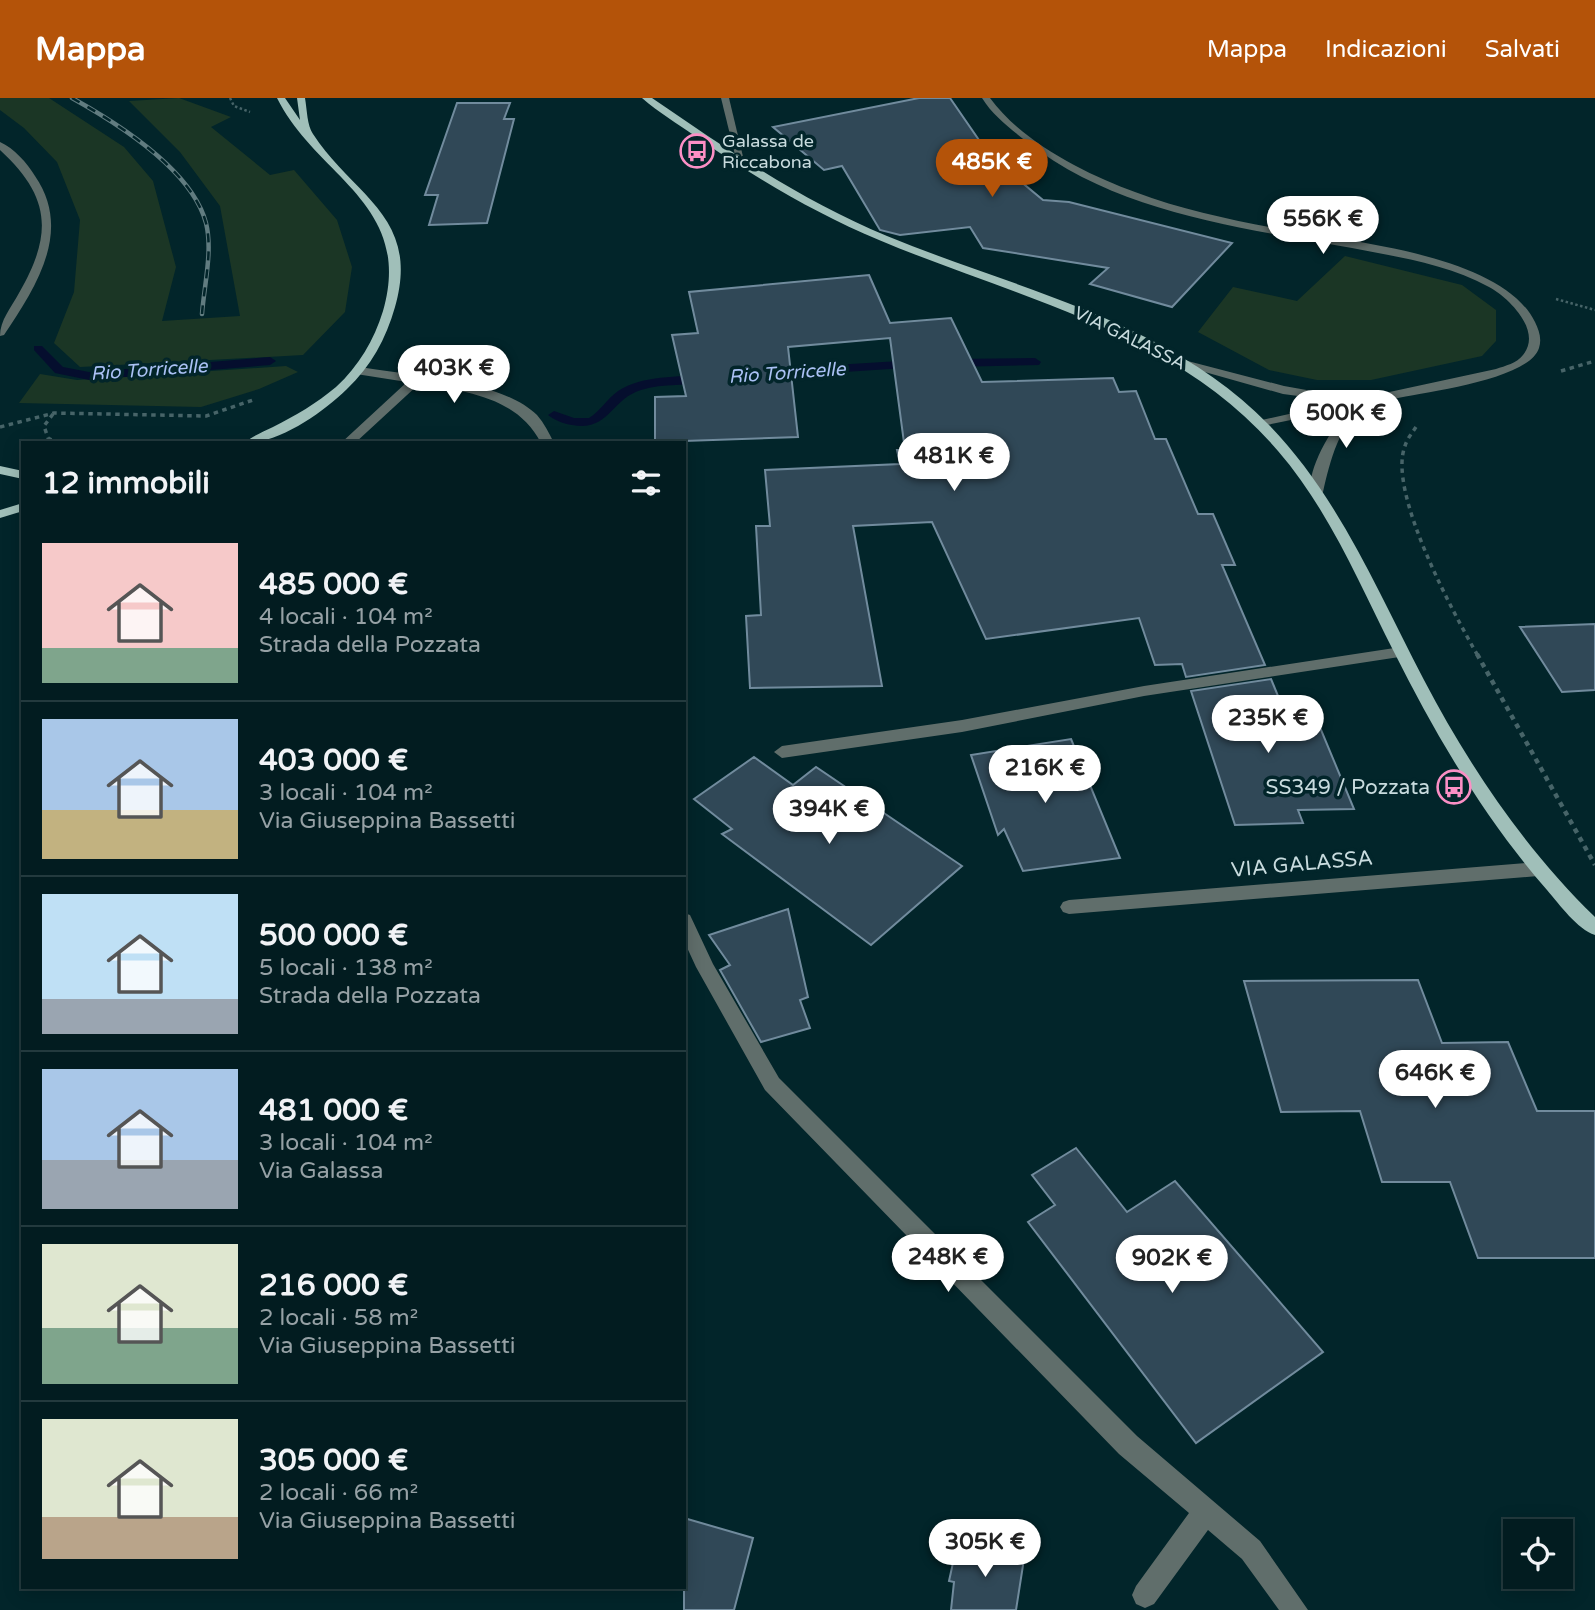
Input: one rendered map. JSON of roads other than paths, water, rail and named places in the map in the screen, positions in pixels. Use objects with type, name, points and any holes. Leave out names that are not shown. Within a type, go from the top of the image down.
[{"type":"main road","points":[[255,441],[332,398],[360,371],[388,315],[396,259],[388,232],[377,215],[306,130],[289,114],[281,98]]},
{"type":"main road","points":[[301,98],[306,130]]},
{"type":"main road","name":"VIA GALASSA","points":[[646,98],[780,188],[831,215],[1119,328],[1184,362],[1261,424],[1293,459],[1316,492],[1359,564],[1432,709],[1504,823],[1538,869],[1595,928]]},
{"type":"main road","points":[[0,470],[21,475]]},
{"type":"main road","points":[[0,514],[21,508]]},
{"type":"street","points":[[725,98],[743,163]]},
{"type":"street","points":[[986,98],[1052,160],[1083,177],[1208,215],[1432,262],[1497,287],[1523,310],[1535,339],[1530,356],[1518,365],[1499,372],[1261,424]]},
{"type":"street","points":[[0,145],[20,160],[36,182],[46,208],[48,232],[44,257],[31,287],[0,333]]},
{"type":"street","points":[[1184,362],[1283,390],[1365,401]]},
{"type":"street","points":[[360,371],[485,393],[530,415],[547,441]]},
{"type":"street","points":[[349,441],[415,381]]},
{"type":"street","points":[[1316,492],[1322,462],[1338,428],[1365,401]]},
{"type":"street","points":[[782,752],[962,726],[1144,691],[1401,652]]},
{"type":"street","name":"VIA GALASSA","points":[[1069,907],[1538,869]]},
{"type":"street","points":[[686,924],[705,967],[772,1084],[1128,1445],[1251,1550],[1295,1610]]},
{"type":"street","points":[[1145,1595],[1206,1511]]},
{"type":"waterway","name":"Rio Torricelle","points":[[38,348],[59,370],[89,376],[270,361]]},
{"type":"waterway","name":"Rio Torricelle","points":[[951,363],[1035,362]]},
{"type":"waterway","name":"Rio Torricelle","points":[[769,373],[916,364]]},
{"type":"waterway","name":"Rio Torricelle","points":[[554,415],[571,422],[593,421],[620,395],[631,389],[659,382],[707,379]]},
{"type":"railway","points":[[72,98],[151,150],[185,185],[198,203],[206,223],[209,245],[202,314]]},
{"type":"place","name":"Galassa de Riccabona","points":[[697,151]]},
{"type":"place","name":"SS349 / Pozzata","points":[[1454,787]]}]
